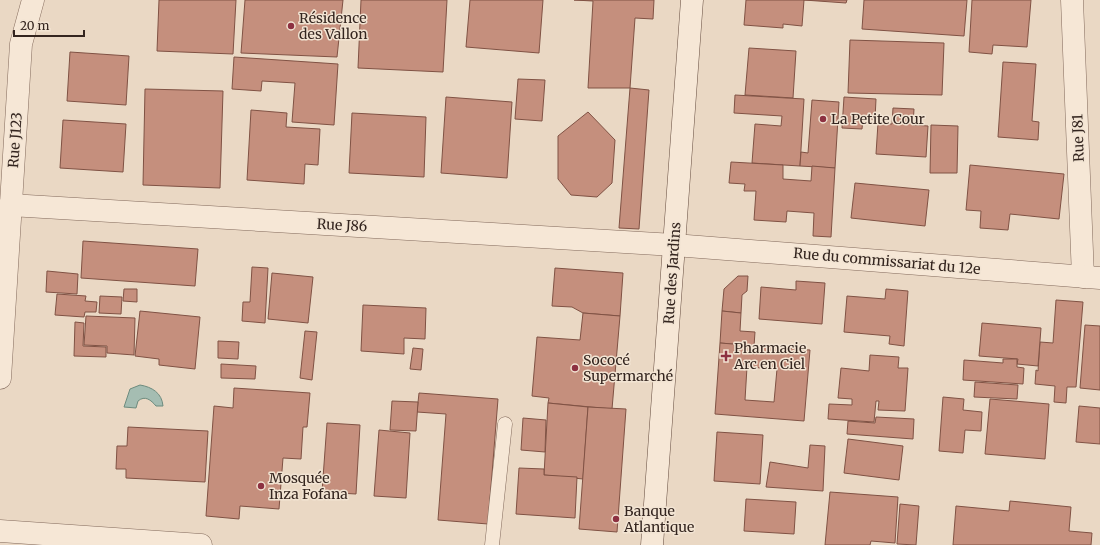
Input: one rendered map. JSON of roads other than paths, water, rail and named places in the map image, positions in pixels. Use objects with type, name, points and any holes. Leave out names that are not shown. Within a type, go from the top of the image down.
[{"type":"street","name":"Rue J123","points":[[0,378],[21,44],[33,0]]},
{"type":"street","name":"Rue des Jardins","points":[[652,545],[692,0]]},
{"type":"street","name":"Rue J81","points":[[1072,0],[1092,278]]},
{"type":"street","name":"Rue J86","points":[[10,205],[674,244]]},
{"type":"street","name":"Rue du commissariat du 12e","points":[[674,244],[1092,278]]},
{"type":"street","points":[[0,531],[201,545]]},
{"type":"lane","points":[[492,545],[505,424]]},
{"type":"place","name":"Résidence des Vallon","points":[[291,26]]},
{"type":"place","name":"La Petite Cour","points":[[823,119]]},
{"type":"place","name":"Pharmacie Arc en Ciel","points":[[726,356]]},
{"type":"place","name":"Sococé Supermarché","points":[[575,368]]},
{"type":"place","name":"Mosquée Inza Fofana","points":[[261,486]]},
{"type":"place","name":"Banque Atlantique","points":[[616,519]]}]
